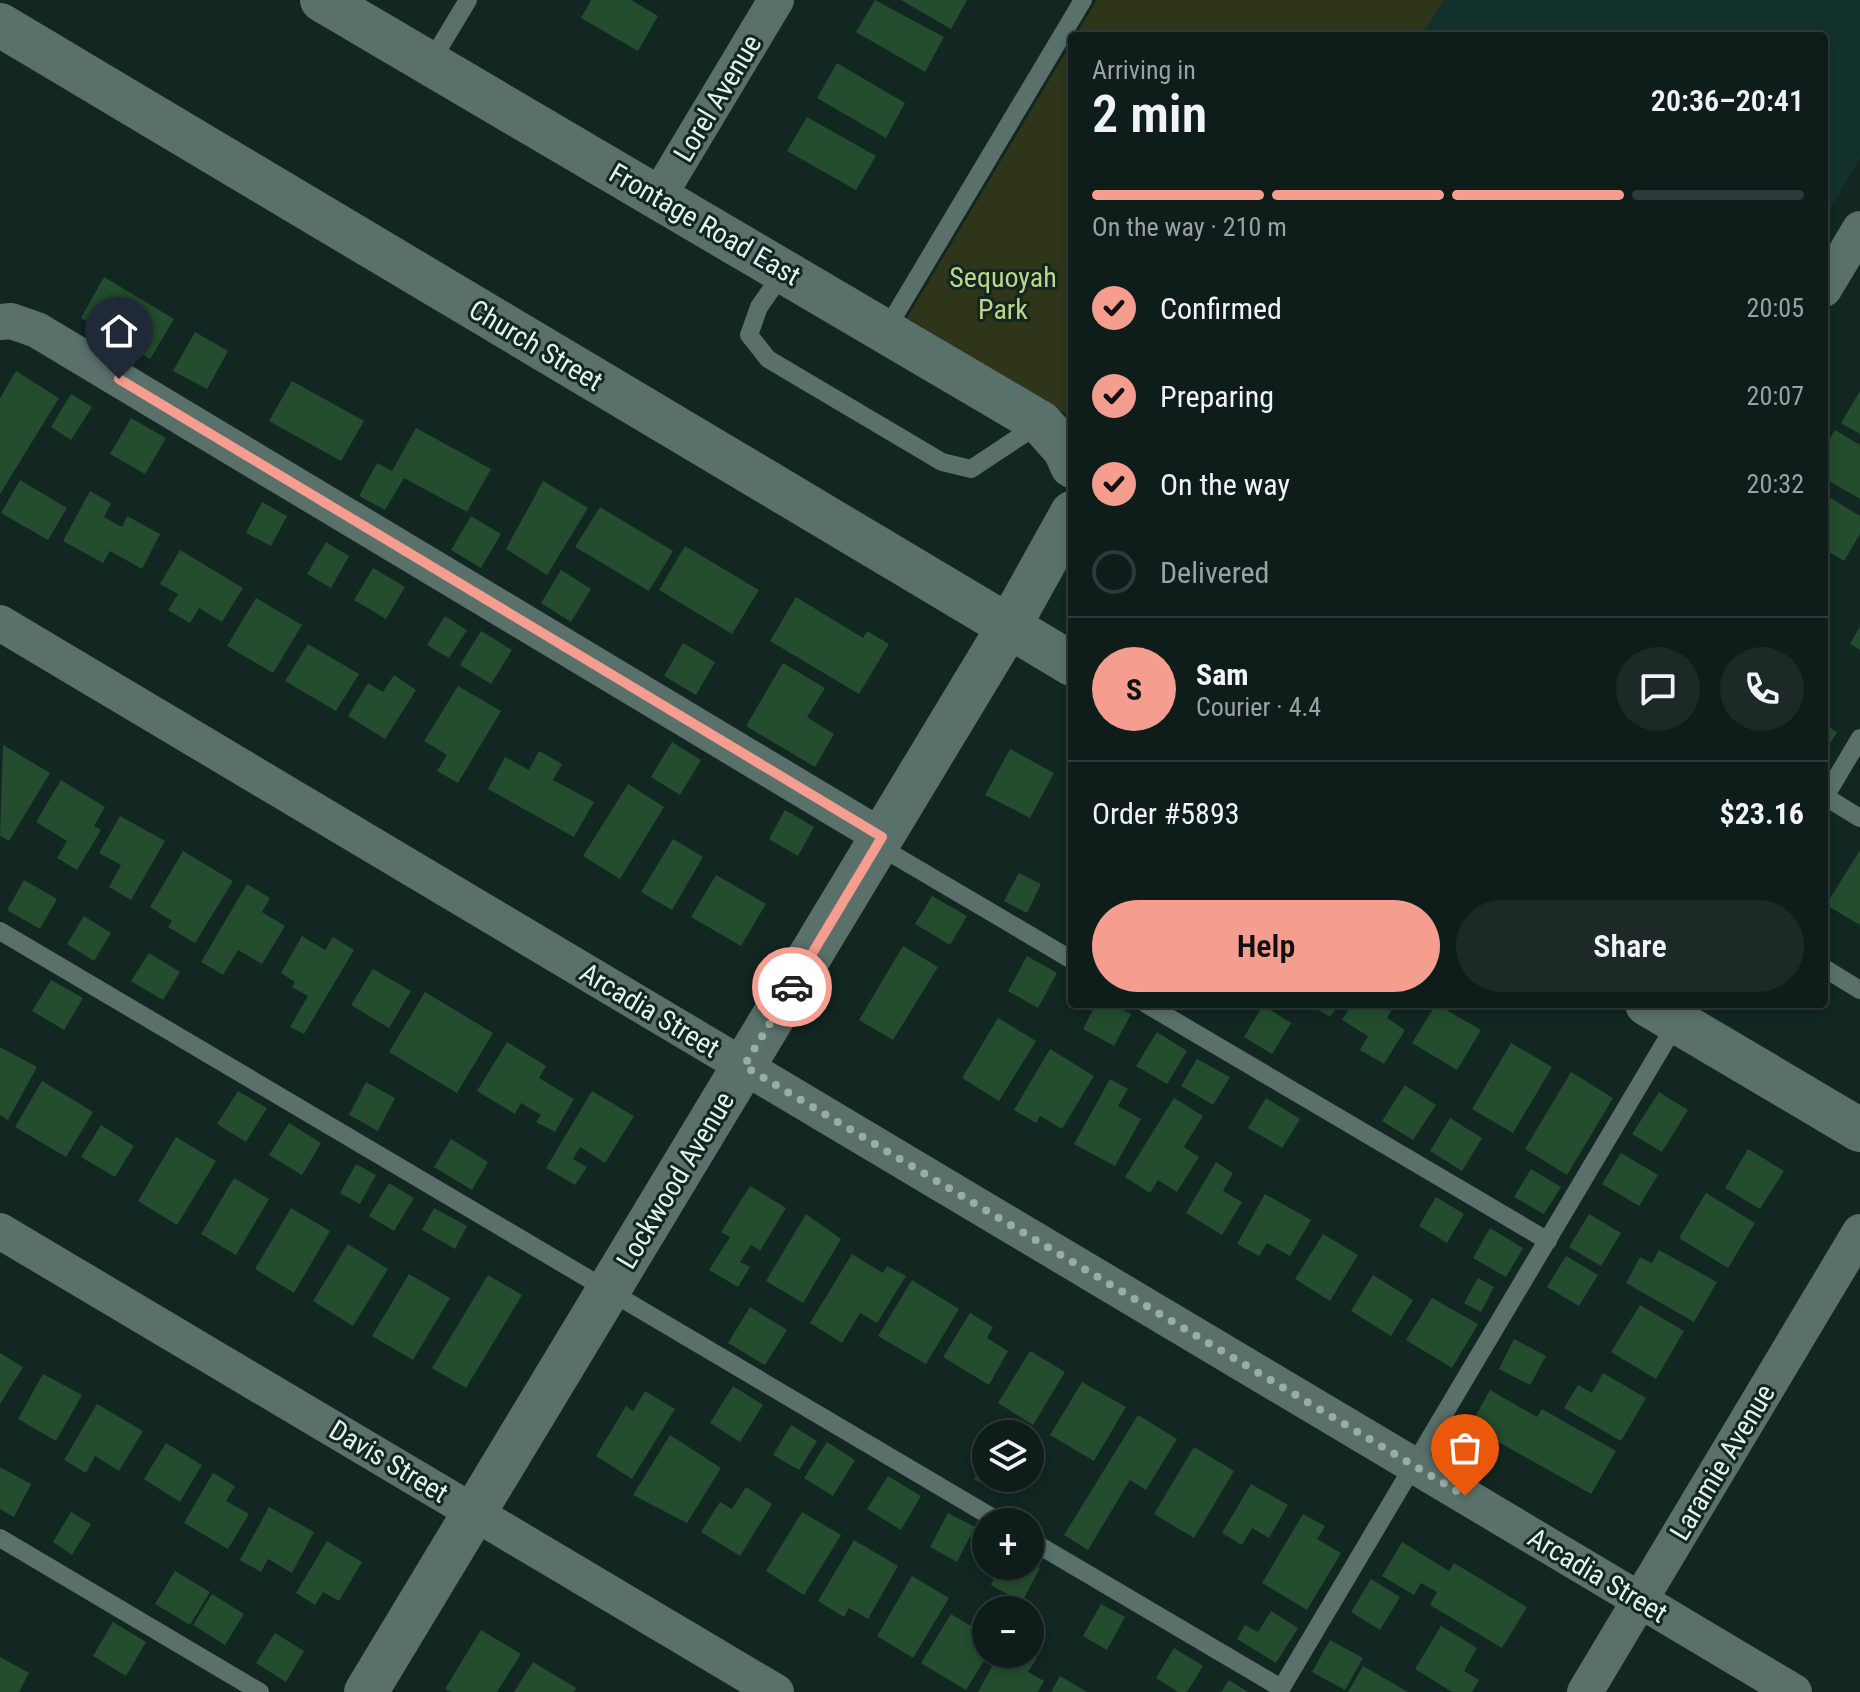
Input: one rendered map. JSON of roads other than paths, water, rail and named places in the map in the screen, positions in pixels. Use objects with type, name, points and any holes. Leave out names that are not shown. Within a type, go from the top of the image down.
[{"type":"street","name":"Frontage Road East","points":[[322,0],[1041,423],[1068,457]]},
{"type":"street","name":"Lorel Avenue","points":[[658,197],[776,0]]},
{"type":"street","name":"Church Street","points":[[0,25],[1068,662]]},
{"type":"street","points":[[1828,282],[1860,229]]},
{"type":"street","points":[[0,322],[11,321],[37,330],[879,841]]},
{"type":"street","points":[[1009,626],[1068,520]]},
{"type":"street","name":"Arcadia Street","points":[[0,623],[1794,1692]]},
{"type":"street","name":"Lockwood Avenue","points":[[366,1692],[1009,626]]},
{"type":"street","points":[[1662,1013],[1860,1130]]},
{"type":"street","name":"Davis Street","points":[[0,1231],[776,1692]]},
{"type":"street","name":"Laramie Avenue","points":[[1585,1692],[1860,1232]]},
{"type":"lane","points":[[430,63],[468,0]]},
{"type":"lane","points":[[886,330],[1083,0]]},
{"type":"lane","points":[[784,270],[759,307],[749,335],[768,359],[781,367],[942,462],[971,469],[1041,423]]},
{"type":"lane","points":[[1828,790],[1860,738]]},
{"type":"lane","points":[[1828,798],[1860,818]]},
{"type":"lane","points":[[879,841],[1068,958]]},
{"type":"lane","points":[[0,931],[976,1508]]},
{"type":"lane","points":[[1828,970],[1860,990]]},
{"type":"lane","points":[[1153,1008],[1548,1241]]},
{"type":"lane","points":[[1044,1548],[1280,1690],[1548,1241],[1662,1013]]},
{"type":"lane","points":[[0,1538],[260,1692]]},
{"type":"park label","name":"Sequoyah Park","points":[[1003,293]]}]
